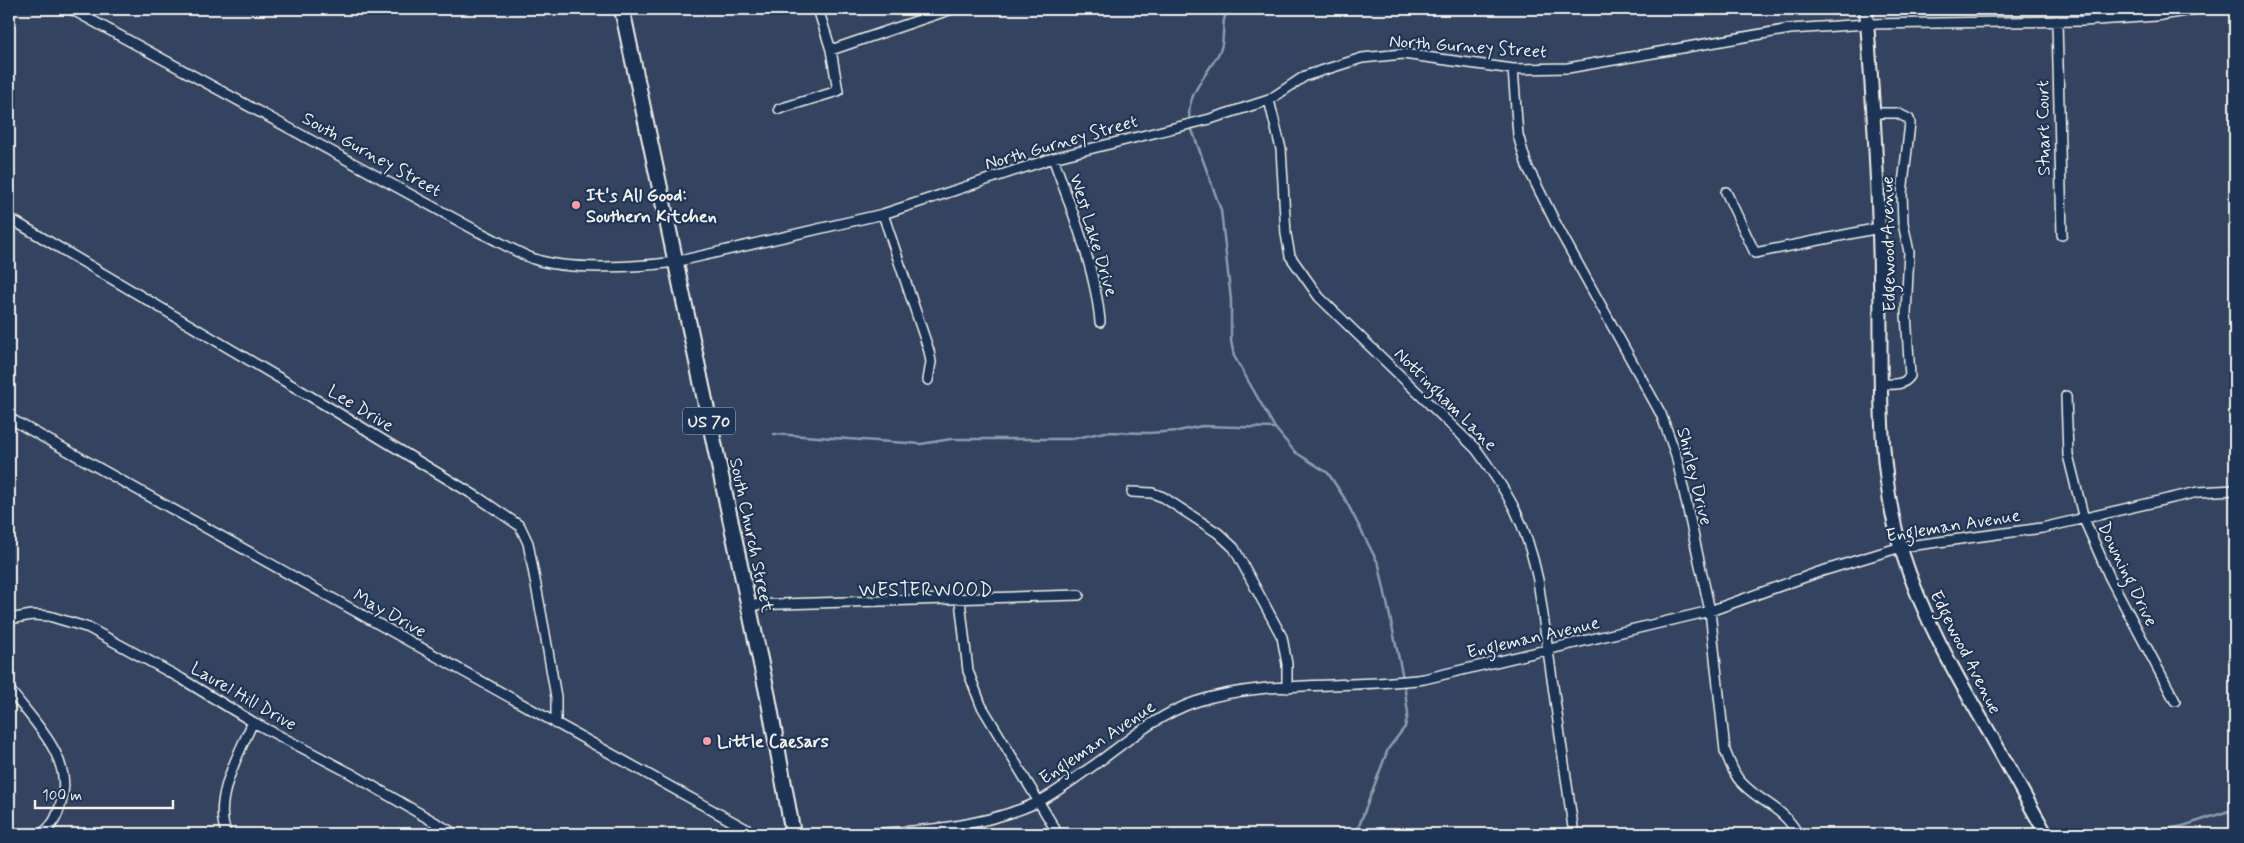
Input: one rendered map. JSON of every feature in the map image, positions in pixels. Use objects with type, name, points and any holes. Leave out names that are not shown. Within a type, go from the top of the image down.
[{"type":"main road","name":"South Church Street","points":[[622,9],[769,704],[793,834]]},
{"type":"street","name":"South Gurney Street","points":[[71,9],[479,232],[533,258],[562,266],[652,266],[675,262]]},
{"type":"street","points":[[779,109],[838,91],[831,50],[818,9]]},
{"type":"street","points":[[831,50],[952,9]]},
{"type":"street","name":"Edgewood Avenue","points":[[1866,9],[1879,228],[1882,384],[1889,493],[1901,546],[1913,586],[1936,638],[2046,834]]},
{"type":"street","name":"North Gurney Street","points":[[675,262],[883,214],[1053,158],[1210,118],[1269,100],[1305,76],[1362,58],[1403,54],[1422,55],[1513,69],[1568,68],[1790,29],[1867,24],[2056,21],[2156,16],[2196,9]]},
{"type":"street","name":"Stuart Court","points":[[2056,21],[2062,235]]},
{"type":"street","name":"Shirley Drive","points":[[1513,69],[1518,135],[1527,166],[1557,226],[1661,414],[1676,455],[1710,611],[1725,751],[1734,773],[1742,784],[1778,809],[1789,820],[1798,834]]},
{"type":"street","name":"Nottingham Lane","points":[[1269,100],[1281,149],[1286,234],[1290,256],[1319,298],[1446,418],[1476,449],[1498,478],[1516,508],[1528,538],[1538,580],[1549,650],[1561,753],[1574,834]]},
{"type":"street","name":"Edgewood Avenue","points":[[1872,113],[1897,113],[1909,119],[1910,123],[1905,157],[1902,201],[1904,232],[1909,252],[1906,314],[1910,376],[1907,381],[1901,384],[1882,384]]},
{"type":"street","name":"West Lake Drive","points":[[1053,158],[1069,201],[1098,298],[1100,322]]},
{"type":"street","points":[[1726,192],[1755,253],[1879,228]]},
{"type":"street","points":[[883,214],[929,351],[931,362],[928,380]]},
{"type":"street","name":"Lee Drive","points":[[9,218],[325,405],[478,498],[520,526],[528,543],[544,628],[556,696],[556,724]]},
{"type":"street","name":"Downing Drive","points":[[2066,396],[2068,455],[2084,519],[2110,578],[2175,701]]},
{"type":"street","name":"May Drive","points":[[9,418],[755,834]]},
{"type":"street","name":"Engleman Avenue","points":[[855,834],[957,826],[1003,816],[1038,802],[1087,770],[1145,727],[1169,713],[1195,702],[1224,694],[1287,688],[1388,684],[1424,679],[1710,611],[1819,572],[1901,546],[2008,533],[2084,519],[2198,492],[2235,490]]},
{"type":"street","points":[[1132,492],[1152,493],[1163,497],[1218,533],[1234,548],[1282,637],[1287,664],[1287,688]]},
{"type":"street","points":[[748,604],[960,600],[1079,595]]},
{"type":"street","points":[[960,600],[968,672],[981,705],[1058,834]]},
{"type":"street","name":"Laurel Hill Drive","points":[[9,621],[32,615],[49,616],[89,628],[182,679],[253,722],[350,773],[455,834]]},
{"type":"street","points":[[9,689],[56,753],[64,778],[65,791],[58,813],[53,824],[41,834]]},
{"type":"street","points":[[227,834],[223,802],[226,782],[253,722]]},
{"type":"waterway","points":[[1190,121],[1189,112],[1194,93],[1222,46],[1224,19],[1228,9]]},
{"type":"waterway","points":[[1191,127],[1221,210],[1231,300],[1231,341],[1234,356],[1275,428],[1295,452],[1328,473],[1345,499],[1379,565],[1403,678]]},
{"type":"waterway","points":[[774,434],[921,444],[951,439],[1072,439],[1105,432],[1149,433],[1178,431],[1202,426],[1275,428]]},
{"type":"waterway","points":[[1356,834],[1388,749],[1405,727],[1408,714],[1404,683]]},
{"type":"waterway","points":[[2137,834],[2183,826],[2235,809]]},
{"type":"place","name":"It's All Good: Southern Kitchen","points":[[576,205]]},
{"type":"place","name":"Little Caesars","points":[[707,741]]},
{"type":"district","name":"WESTERWOOD","points":[[926,589]]}]
